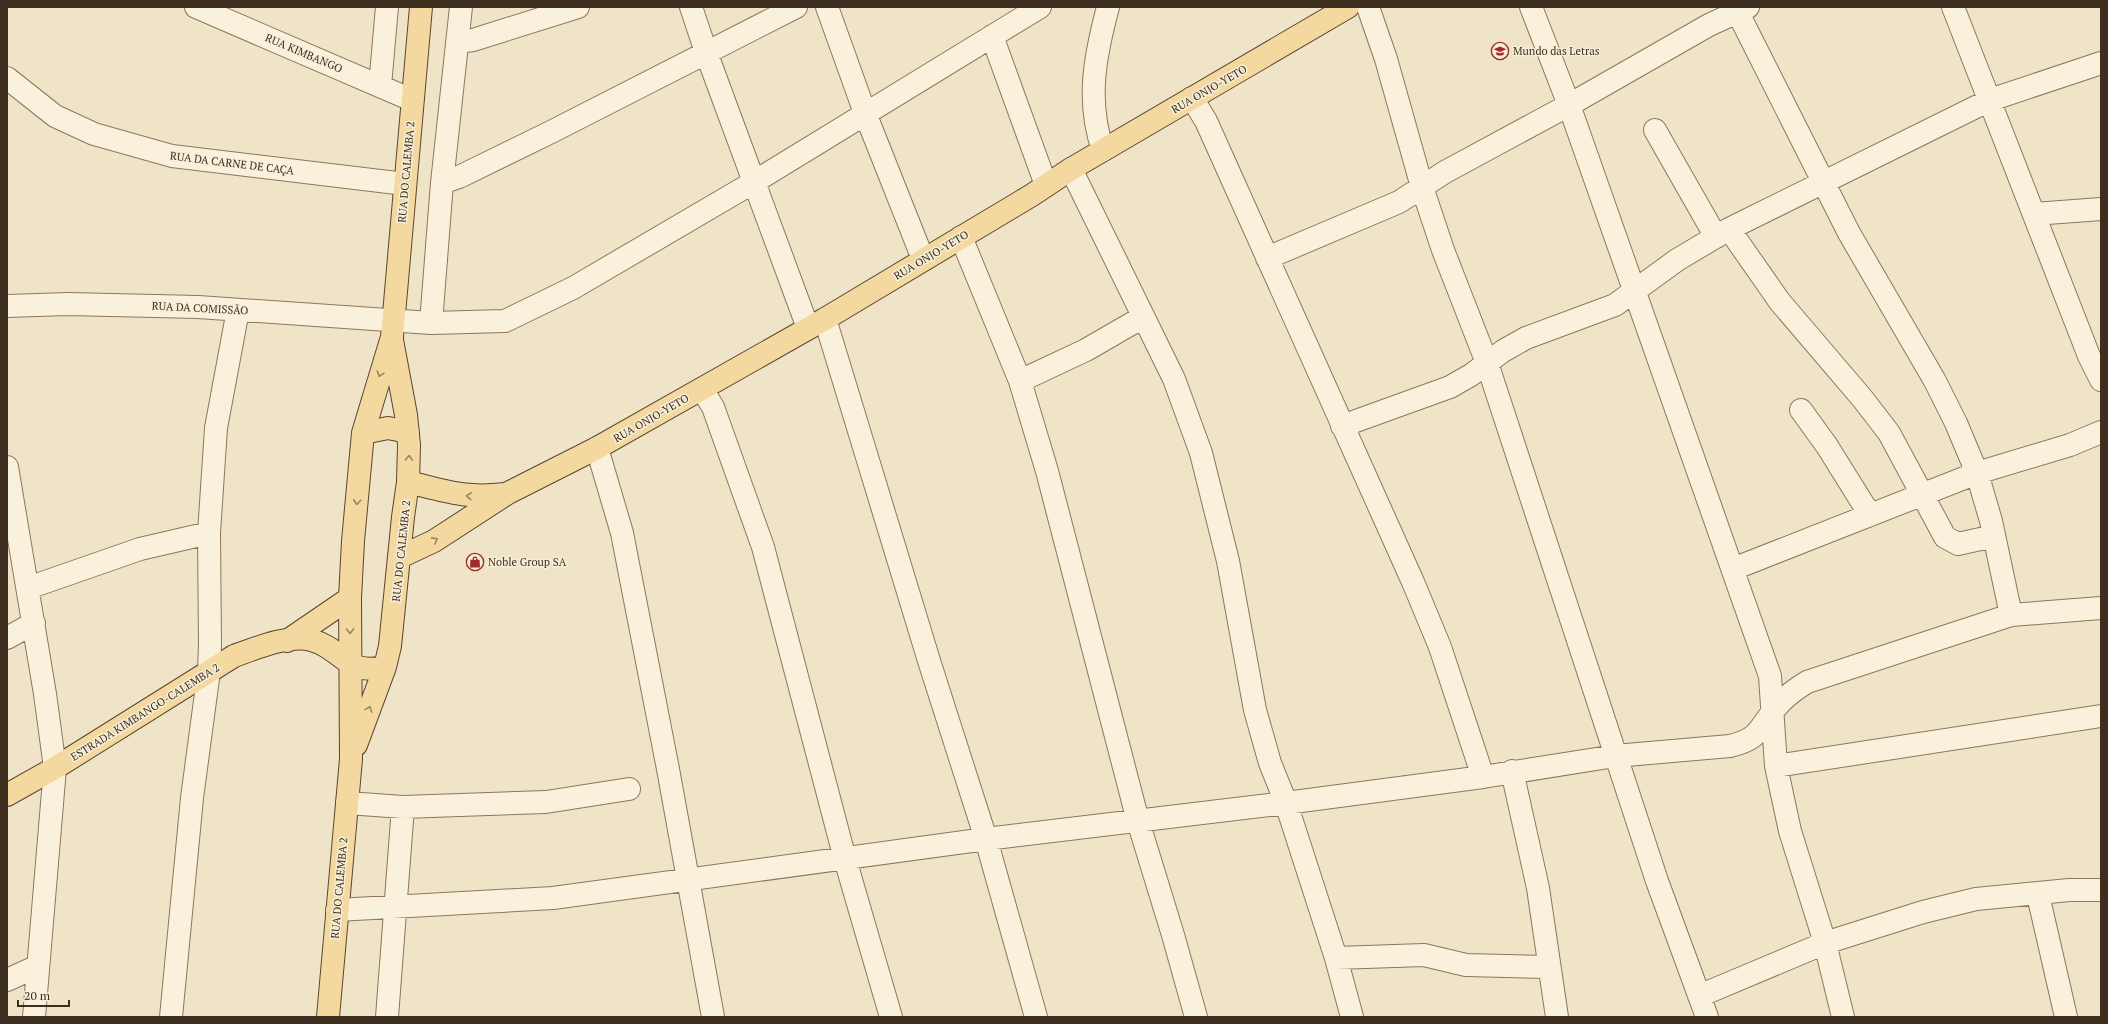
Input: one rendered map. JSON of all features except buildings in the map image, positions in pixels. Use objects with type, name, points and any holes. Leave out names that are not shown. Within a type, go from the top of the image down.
[{"type":"main road","name":"RUA DO CALEMBA 2","points":[[328,1017],[350,759],[350,598],[353,541],[363,433],[392,328],[420,7]]},
{"type":"main road","name":"RUA ONJO-YETO","points":[[508,493],[597,448],[817,323],[1071,169],[1348,7]]},
{"type":"main road","name":"RUA DO CALEMBA 2","points":[[350,759],[385,667],[390,646],[408,482],[408,432],[392,328]]},
{"type":"main road","points":[[363,433],[388,428],[408,432]]},
{"type":"main road","points":[[408,482],[463,496],[485,497],[508,493]]},
{"type":"main road","points":[[400,557],[453,530],[508,493]]},
{"type":"main road","points":[[287,641],[350,598]]},
{"type":"main road","points":[[287,641],[311,640],[337,652],[351,666],[367,669],[385,667]]},
{"type":"main road","name":"ESTRADA KIMBANGO-CALEMBA 2","points":[[7,795],[55,768],[234,656],[263,646],[287,641]]},
{"type":"street","name":"RUA KIMBANGO","points":[[196,7],[412,100]]},
{"type":"street","points":[[380,86],[387,7]]},
{"type":"street","points":[[431,322],[442,183],[461,7]]},
{"type":"street","points":[[457,42],[473,40],[578,7]]},
{"type":"street","points":[[691,7],[754,182],[817,323],[930,664],[986,839],[1036,1017]]},
{"type":"street","points":[[442,183],[459,177],[553,131],[796,7]]},
{"type":"street","points":[[827,7],[865,113],[923,259]]},
{"type":"street","name":"RUA DA COMISSÃO","points":[[7,306],[68,304],[238,310],[392,328],[431,322],[505,321],[573,288],[754,182],[1040,7]]},
{"type":"street","points":[[1103,150],[1097,132],[1094,110],[1096,51],[1108,7]]},
{"type":"street","points":[[1368,7],[1394,85],[1422,187],[1443,250],[1487,363],[1615,756],[1657,881],[1706,1017]]},
{"type":"street","points":[[1531,7],[1569,105],[1770,676],[1774,710],[1776,766],[1790,831],[1824,943],[1843,1017]]},
{"type":"street","points":[[1953,7],[2089,356],[2101,380]]},
{"type":"street","points":[[1267,258],[1370,216],[1399,202],[1445,172],[1569,105],[1709,25],[1740,9],[1849,233],[1935,381],[1956,423],[1977,472],[1994,536],[2011,615]]},
{"type":"street","points":[[992,36],[1046,185]]},
{"type":"street","points":[[1342,426],[1450,387],[1487,363],[1503,350],[1526,338],[1615,305],[1677,260],[1722,233],[1990,100],[2101,63]]},
{"type":"street","name":"RUA DA CARNE DE CAÇA","points":[[7,78],[55,116],[94,134],[172,156],[405,184]]},
{"type":"street","points":[[1192,98],[1206,121],[1413,582],[1440,647],[1483,777]]},
{"type":"street","points":[[1655,130],[1722,233],[1862,398],[1889,433],[1921,494],[1948,540],[1958,544],[1994,536]]},
{"type":"street","points":[[1071,169],[1174,379],[1201,453],[1228,561],[1255,710],[1270,763],[1286,803],[1336,958],[1352,1017]]},
{"type":"street","points":[[2034,214],[2101,209]]},
{"type":"street","points":[[961,236],[1020,381],[1047,470],[1138,821],[1174,936],[1196,1017]]},
{"type":"street","points":[[171,1017],[192,798],[210,645],[209,533],[216,428],[238,310]]},
{"type":"street","points":[[1020,381],[1086,350],[1143,317]]},
{"type":"street","points":[[702,389],[713,407],[763,547],[845,859],[891,1017]]},
{"type":"street","points":[[1801,410],[1827,446],[1870,515]]},
{"type":"street","points":[[1733,569],[1977,472],[2070,445],[2101,432]]},
{"type":"street","points":[[597,448],[622,533],[713,1017]]},
{"type":"street","points":[[7,467],[34,623],[55,768],[34,1017]]},
{"type":"street","points":[[28,588],[140,549],[209,533]]},
{"type":"street","points":[[337,910],[395,908],[553,898],[688,881],[986,839],[1286,803],[1483,777],[1512,771],[1615,756],[1730,746],[1745,742],[1759,732],[1774,710],[1788,694],[1807,682],[2011,615],[2101,608]]},
{"type":"street","points":[[7,638],[34,623]]},
{"type":"street","points":[[1776,766],[2101,716]]},
{"type":"street","points":[[1512,771],[1538,888],[1557,1017]]},
{"type":"street","points":[[346,803],[403,807],[546,802],[628,789]]},
{"type":"street","points":[[386,1017],[403,807]]},
{"type":"street","points":[[1699,996],[1824,943],[1915,914],[1976,899],[2038,895],[2069,890],[2101,890]]},
{"type":"street","points":[[2038,895],[2066,1017]]},
{"type":"street","points":[[1336,958],[1424,955],[1466,965],[1549,967]]},
{"type":"street","points":[[7,980],[38,966]]},
{"type":"place","name":"Mundo das Letras","points":[[1500,51]]},
{"type":"place","name":"Noble Group SA","points":[[475,562]]}]
